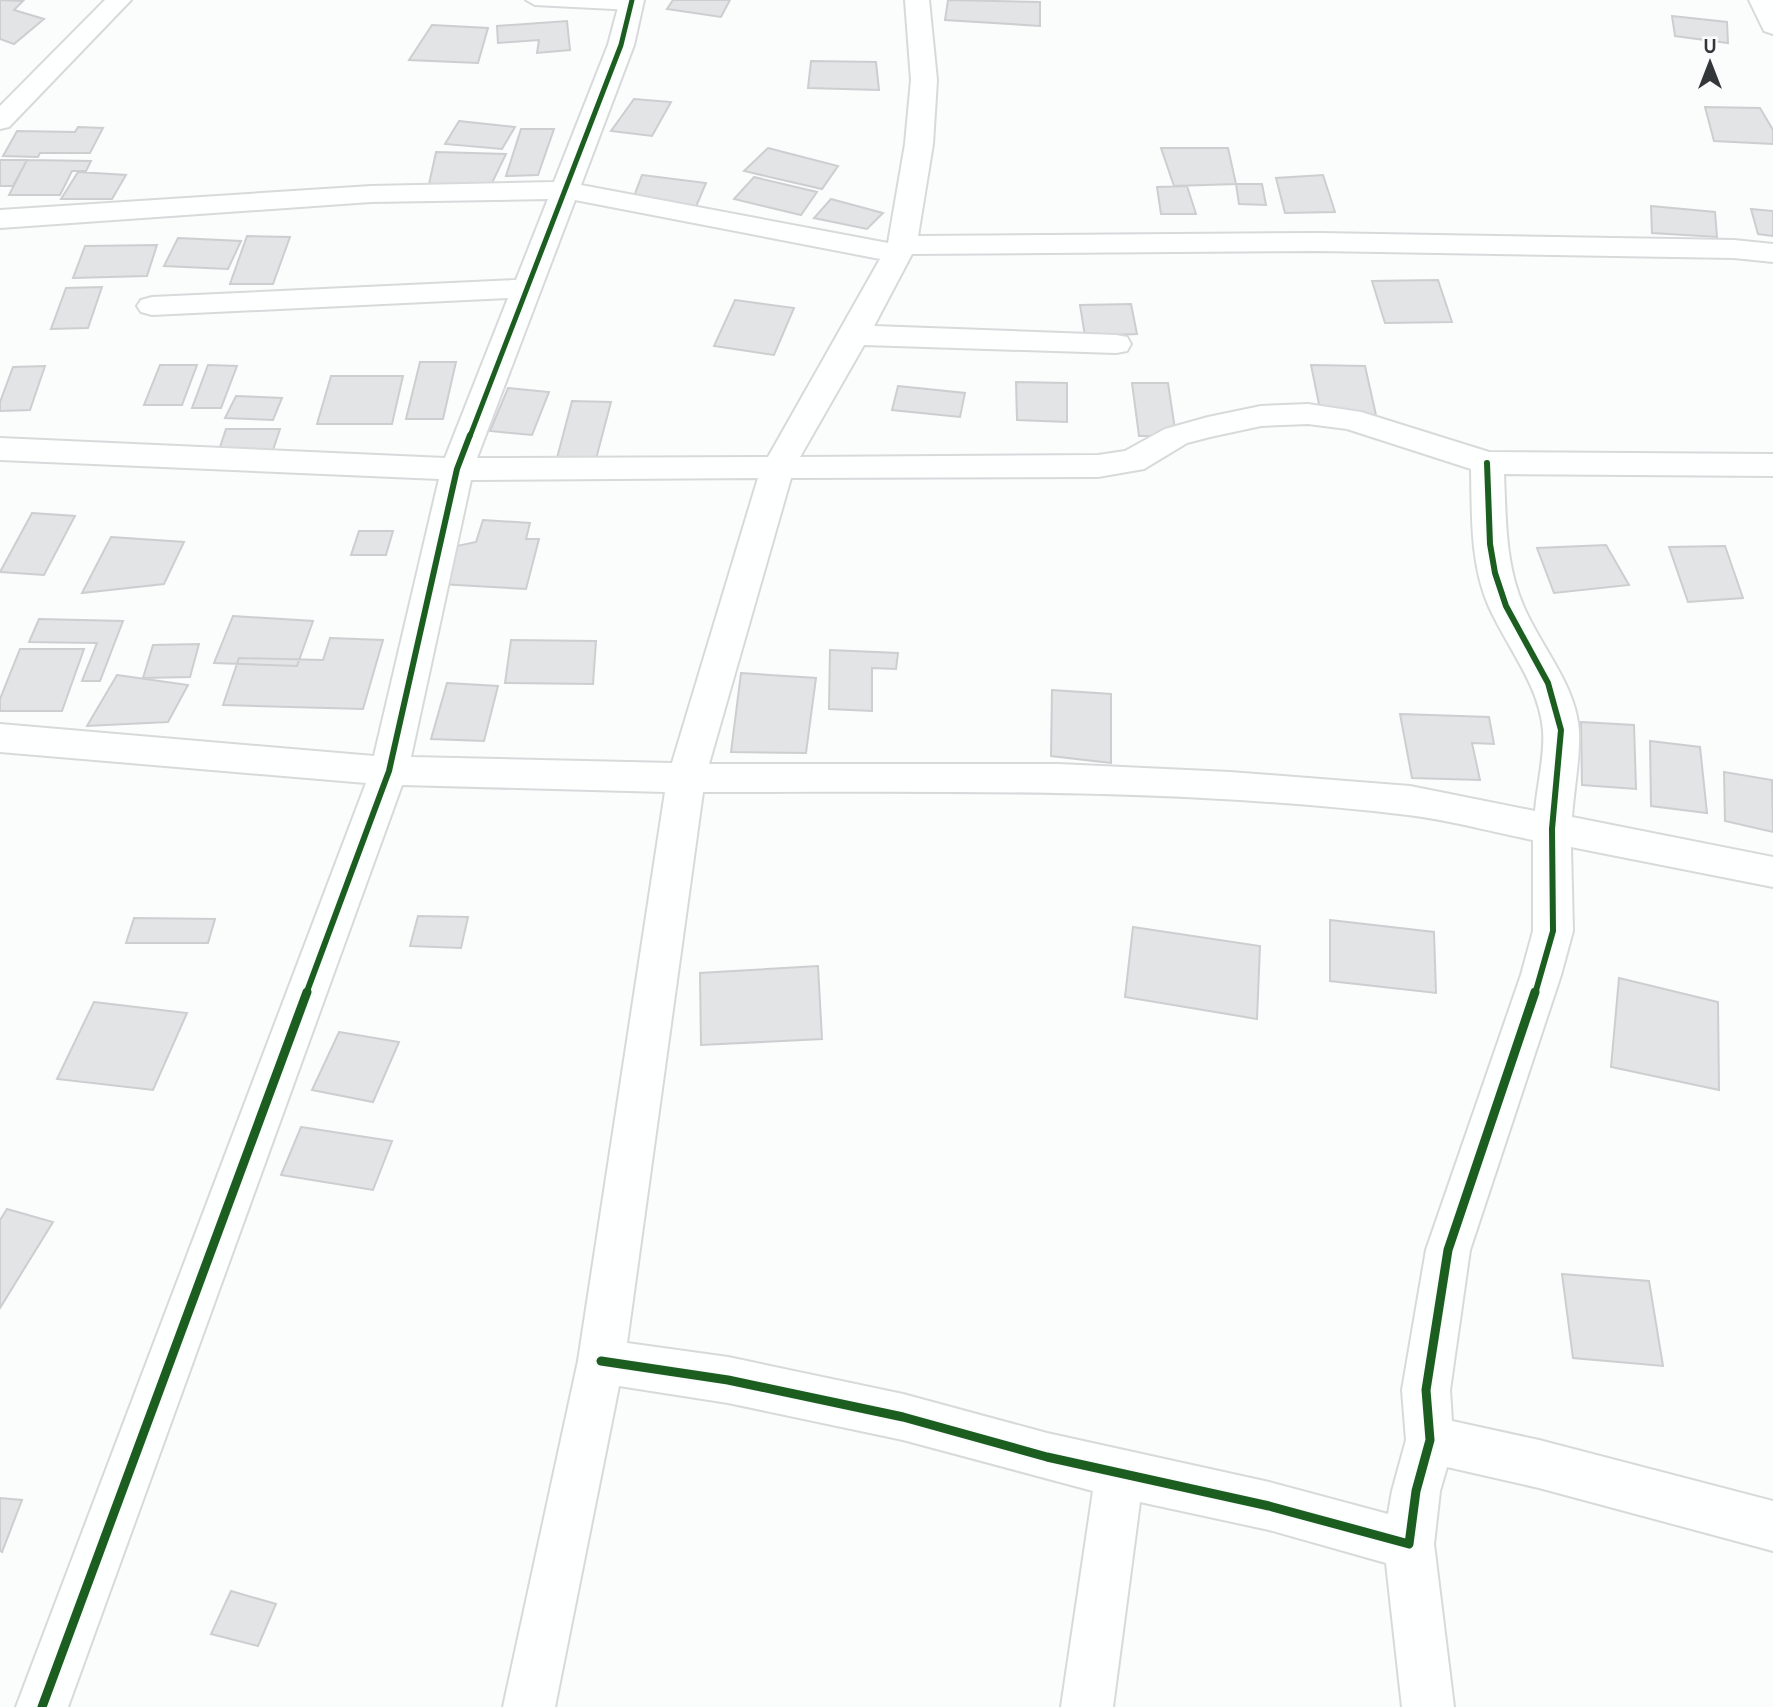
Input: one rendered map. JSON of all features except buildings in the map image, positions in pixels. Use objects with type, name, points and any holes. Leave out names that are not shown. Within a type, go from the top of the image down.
[{"type":"street","points":[[0,121],[119,0]]},
{"type":"street","points":[[530,1707],[601,1361],[685,778],[777,469],[855,335],[899,249],[919,144],[924,80],[916,0]]},
{"type":"street","points":[[1761,0],[1773,26]]},
{"type":"street","points":[[42,1707],[389,771],[457,469],[621,45],[633,2]]},
{"type":"street","points":[[0,219],[371,194],[564,190],[899,249],[1320,242],[1682,248],[1773,253]]},
{"type":"street","points":[[152,306],[528,288]]},
{"type":"street","points":[[855,335],[1116,344]]},
{"type":"street","points":[[0,449],[457,469],[1098,466],[1133,461],[1176,436],[1209,427],[1261,416],[1308,414],[1350,419],[1487,463],[1773,465]]},
{"type":"street","points":[[1428,1707],[1409,1544],[1416,1491],[1430,1440],[1426,1390],[1448,1250],[1541,975],[1553,931],[1552,829],[1562,730],[1548,683],[1506,606],[1494,573],[1490,544],[1487,463]]},
{"type":"street","points":[[0,738],[389,771],[685,778],[1058,778],[1230,786],[1410,801],[1552,829],[1614,838],[1773,872]]},
{"type":"street","points":[[601,1361],[728,1380],[889,1414],[1047,1458],[1269,1506],[1409,1544]]},
{"type":"street","points":[[1430,1440],[1539,1464],[1773,1526]]},
{"type":"street","points":[[1087,1707],[1120,1473]]},
{"type":"lane","points":[[535,0],[633,2]]},
{"type":"cycle path","points":[[42,1707],[389,771],[457,469],[621,45],[632,0]]},
{"type":"cycle path","points":[[601,1361],[728,1380],[903,1417],[1047,1457],[1269,1506],[1409,1544],[1416,1491],[1430,1440],[1426,1390],[1448,1250],[1541,975],[1553,931],[1552,829],[1561,730],[1548,683],[1506,606],[1495,573],[1490,544],[1487,463]]}]
